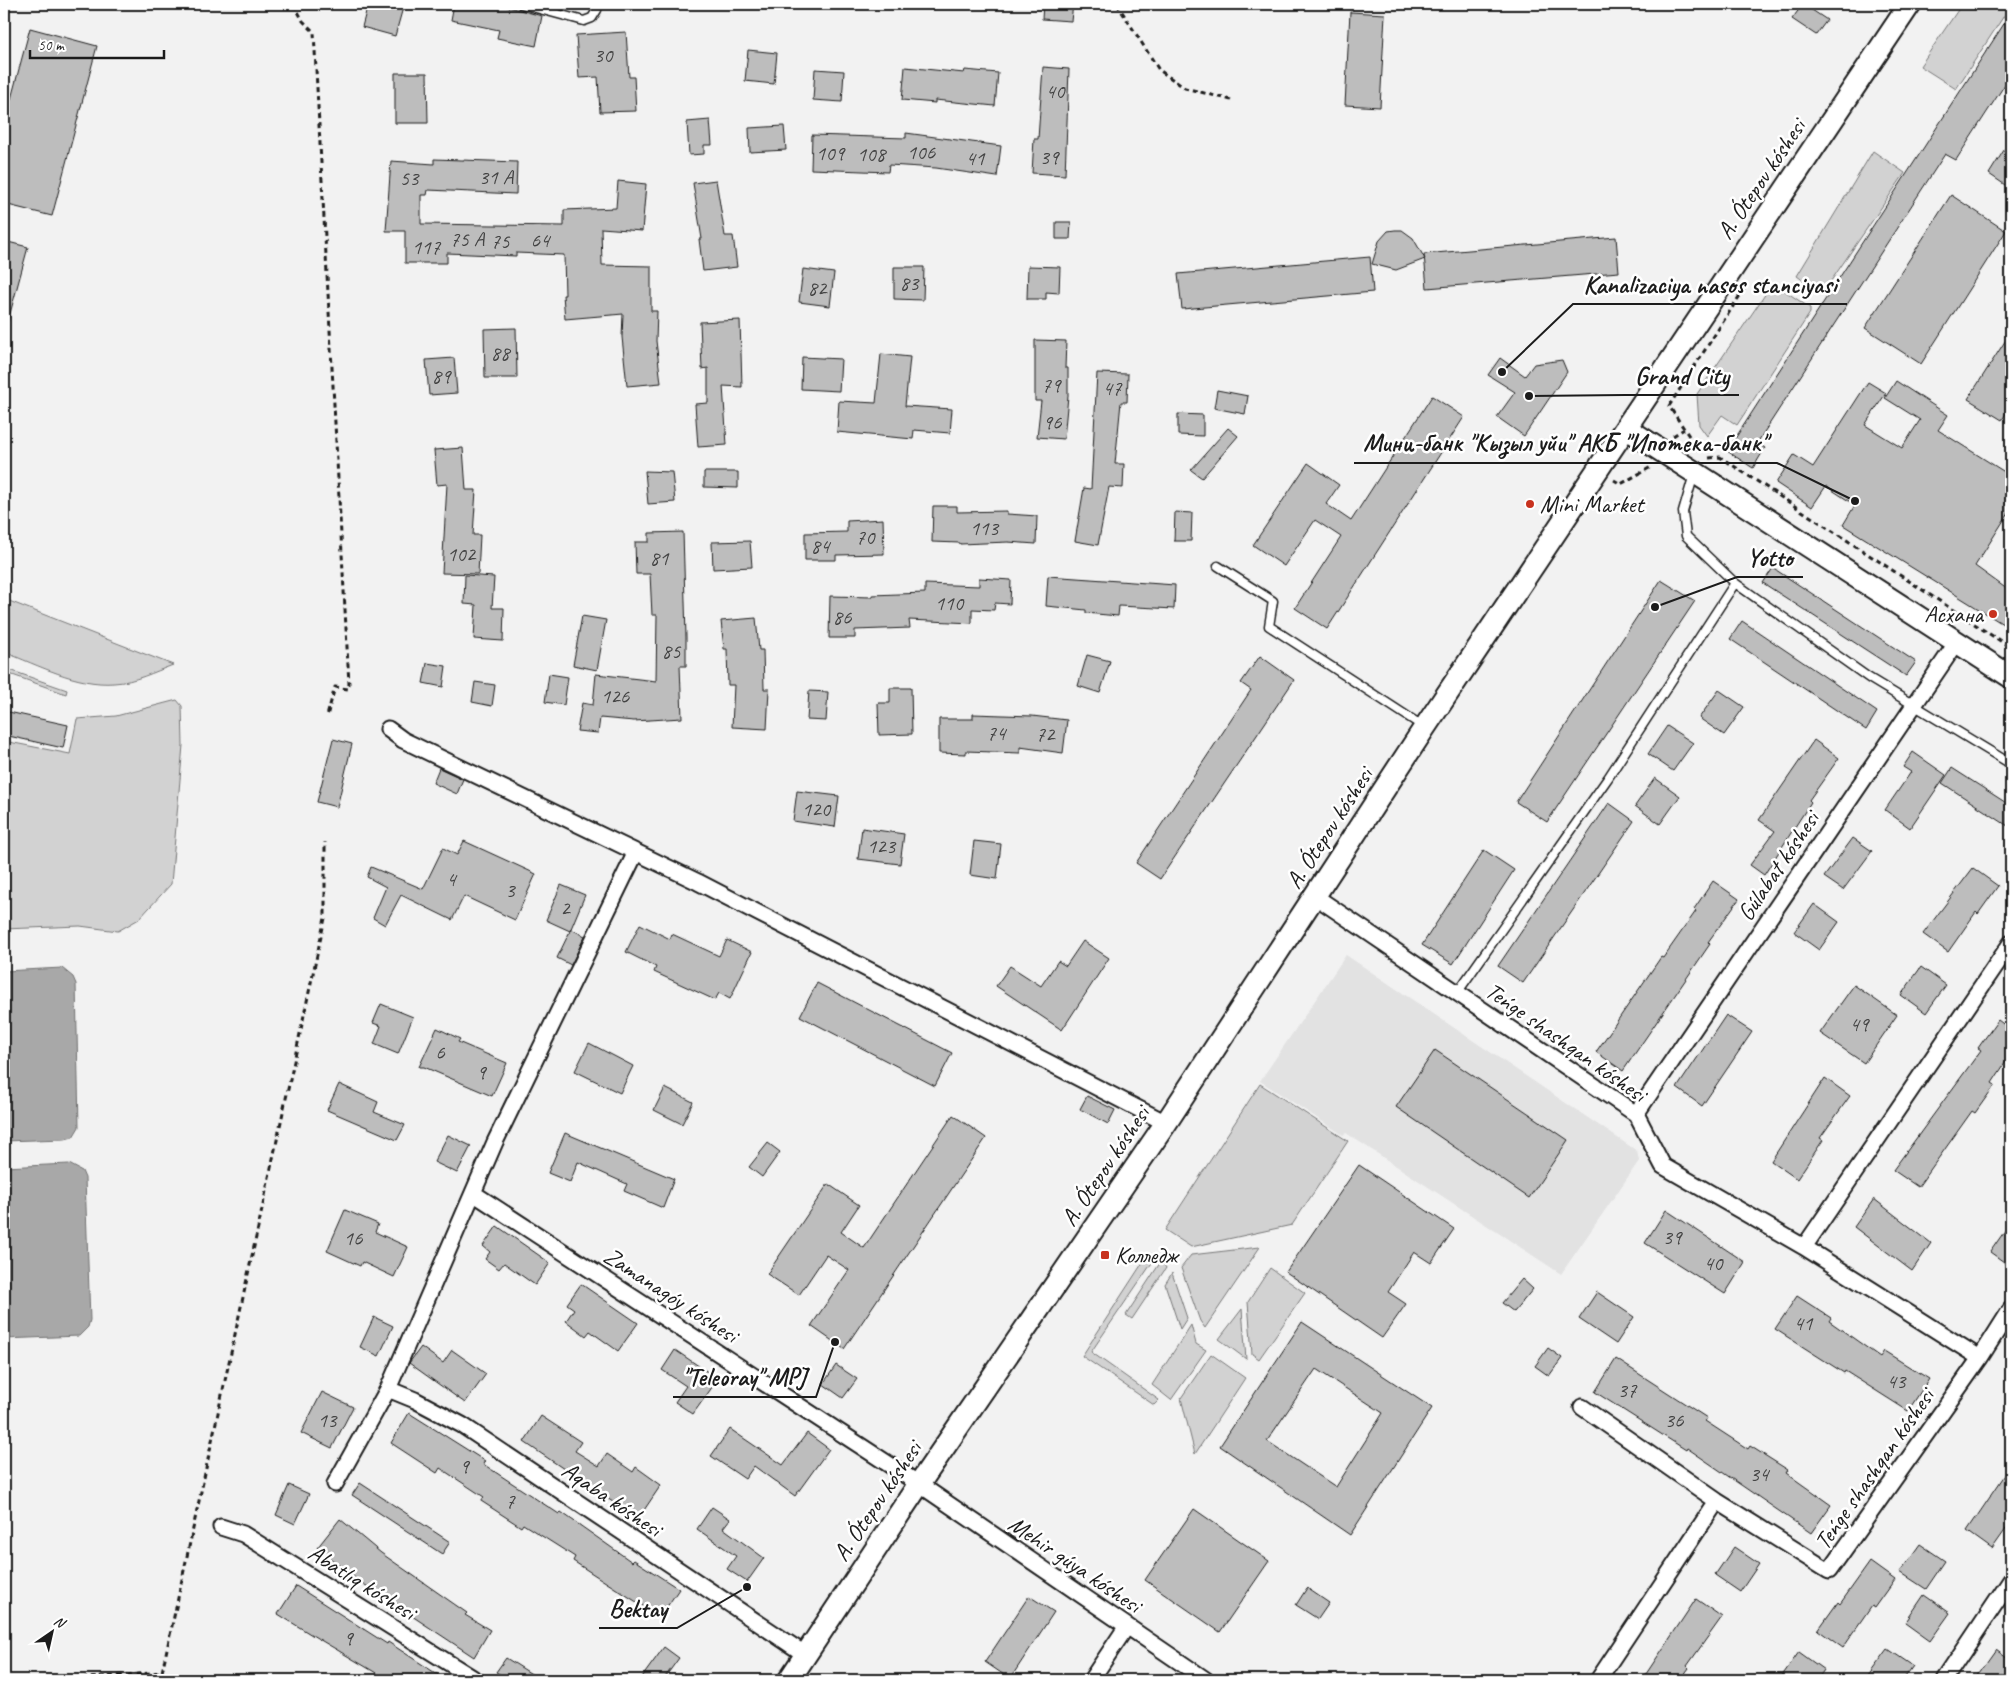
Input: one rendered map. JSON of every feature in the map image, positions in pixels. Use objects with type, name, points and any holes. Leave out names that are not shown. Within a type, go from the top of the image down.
[{"type":"main road","name":"A. Ótepov kóshesi","points":[[789,1680],[919,1484],[1166,1123],[1425,727],[1910,4]]},
{"type":"main road","points":[[1626,428],[2011,677]]},
{"type":"street","name":"Gúlabat kóshesi","points":[[1636,1114],[1957,642]]},
{"type":"street","points":[[388,729],[403,740],[636,852],[1166,1123]]},
{"type":"street","points":[[336,1484],[388,1389],[473,1193],[636,852]]},
{"type":"street","name":"Teńge shashqan kóshesi","points":[[1316,896],[1636,1114],[1663,1166],[1804,1247],[1980,1358]]},
{"type":"street","points":[[1804,1247],[2011,943]]},
{"type":"street","name":"Zamanagóy kóshesi","points":[[473,1193],[919,1484]]},
{"type":"street","name":"Teńge shashqan kóshesi","points":[[1582,1407],[1717,1501],[1830,1571],[1980,1358],[2011,1309]]},
{"type":"street","name":"Aqaba kóshesi","points":[[388,1389],[415,1400],[462,1425],[806,1655]]},
{"type":"street","name":"Mehir gúyа kóshesi","points":[[919,1484],[1206,1680]]},
{"type":"street","points":[[1598,1680],[1717,1501]]},
{"type":"street","name":"Abatlıq kóshesi","points":[[221,1527],[243,1534],[476,1680]]},
{"type":"street","points":[[1944,1680],[2011,1580]]},
{"type":"street","points":[[1091,1680],[1127,1626]]},
{"type":"lane","points":[[521,4],[584,21],[592,18],[597,10]]},
{"type":"lane","points":[[1694,472],[1683,512],[1686,536],[1735,583],[1870,678],[2011,764]]},
{"type":"lane","points":[[1218,566],[1273,601],[1269,626],[1425,727]]},
{"type":"lane","points":[[1457,993],[1608,778],[1735,583]]},
{"type":"path","points":[[294,4],[303,20],[314,32],[350,684],[348,689],[335,687],[326,716]]},
{"type":"path","points":[[1117,4],[1158,70],[1184,88],[1231,100]]},
{"type":"path","points":[[1669,406],[1704,459],[1720,457],[2011,648]]},
{"type":"path","points":[[1670,438],[1684,428]]},
{"type":"path","points":[[1611,478],[1621,484],[1650,467]]},
{"type":"path","points":[[64,1680],[162,1672],[325,918],[324,842]]},
{"type":"shaded area","points":[[1962,4],[2011,5],[1956,89],[1920,66]]},
{"type":"shaded area","points":[[1873,151],[1905,173],[1822,294],[1797,276]]},
{"type":"shaded area","points":[[1773,283],[1810,308],[1810,313],[1737,425],[1722,415],[1707,436],[1699,425],[1697,394]]},
{"type":"shaded area","points":[[4,599],[173,665],[137,679],[114,683],[86,681],[58,674],[4,652]]},
{"type":"shaded area","points":[[4,668],[67,690],[66,694],[4,672]]},
{"type":"shaded area","points":[[177,700],[182,706],[183,745],[171,884],[139,919],[118,931],[80,926],[4,929],[4,741],[70,754],[77,719],[116,716]]},
{"type":"shaded area","points":[[1346,955],[1637,1151],[1639,1161],[1561,1274],[1346,1133],[1343,1135],[1260,1081]]},
{"type":"shaded area","points":[[62,968],[73,977],[76,984],[79,1127],[73,1137],[65,1139],[4,1141],[4,971]]},
{"type":"shaded area","points":[[1260,1084],[1348,1141],[1292,1225],[1191,1247],[1165,1230]]},
{"type":"shaded area","points":[[69,1164],[82,1171],[85,1178],[90,1320],[88,1327],[79,1336],[4,1339],[4,1167]]},
{"type":"shaded area","points":[[1260,1247],[1205,1328],[1200,1321],[1181,1268],[1191,1255]]},
{"type":"shaded area","points":[[1149,1253],[1156,1257],[1091,1352],[1159,1400],[1154,1405],[1082,1356]]},
{"type":"shaded area","points":[[1162,1260],[1166,1268],[1132,1319],[1126,1315]]},
{"type":"shaded area","points":[[1270,1268],[1305,1293],[1259,1359],[1252,1354],[1248,1302]]},
{"type":"shaded area","points":[[1172,1273],[1187,1318],[1180,1329],[1165,1284]]},
{"type":"shaded area","points":[[1242,1309],[1246,1359],[1219,1339]]},
{"type":"shaded area","points":[[1191,1325],[1196,1344],[1206,1350],[1171,1400],[1152,1385]]},
{"type":"shaded area","points":[[1211,1354],[1245,1378],[1195,1454],[1181,1398]]},
{"type":"building","points":[[368,4],[404,4],[395,36],[362,27]]},
{"type":"building","points":[[454,4],[497,4],[542,16],[536,46],[497,38],[499,30],[451,20]]},
{"type":"building","points":[[1043,4],[1073,4],[1071,21],[1042,19]]},
{"type":"building","points":[[1803,4],[1827,20],[1816,35],[1792,19]]},
{"type":"building","points":[[1350,12],[1385,14],[1380,107],[1345,105]]},
{"type":"building","points":[[2011,13],[2011,75],[1956,160],[1945,154],[1757,443],[1765,448],[1753,468],[1727,451]]},
{"type":"building","points":[[30,28],[97,46],[52,216],[4,204],[4,125]]},
{"type":"building","points":[[626,32],[629,77],[634,77],[636,111],[600,112],[598,77],[579,78],[576,35]]},
{"type":"building","points":[[748,50],[777,53],[774,84],[745,81]]},
{"type":"building","points":[[905,67],[964,73],[965,70],[998,73],[995,106],[935,100],[935,103],[902,100]]},
{"type":"building","points":[[1043,67],[1069,69],[1065,175],[1032,173],[1034,139],[1038,139]]},
{"type":"building","points":[[815,69],[844,71],[842,102],[813,100]]},
{"type":"building","points":[[395,73],[427,73],[428,123],[395,123]]},
{"type":"building","points":[[710,120],[712,145],[704,145],[704,154],[689,155],[687,122]]},
{"type":"building","points":[[784,126],[786,150],[750,152],[749,128]]},
{"type":"building","points":[[906,133],[1001,146],[997,177],[936,168],[889,165],[888,172],[811,169],[812,135],[906,138]]},
{"type":"building","points":[[2011,139],[2011,189],[1989,174]]},
{"type":"building","points":[[434,159],[517,162],[516,194],[428,190],[427,195],[421,195],[421,224],[564,226],[564,210],[616,208],[618,181],[646,184],[642,231],[601,228],[602,265],[651,266],[651,311],[657,311],[656,341],[661,383],[627,386],[622,337],[623,314],[565,319],[563,295],[565,295],[564,255],[516,253],[516,256],[447,253],[447,263],[405,263],[405,231],[386,231],[391,161],[434,164]]},
{"type":"building","points":[[716,180],[725,236],[733,236],[737,267],[703,271],[699,239],[702,239],[693,183]]},
{"type":"building","points":[[1951,195],[2006,231],[1921,364],[1865,328]]},
{"type":"building","points":[[1056,222],[1071,222],[1070,239],[1056,239]]},
{"type":"building","points":[[1402,230],[1413,238],[1425,259],[1396,270],[1372,264],[1379,241],[1388,231]]},
{"type":"building","points":[[1616,237],[1619,272],[1427,288],[1424,254]]},
{"type":"building","points":[[8,242],[28,247],[8,321],[4,320],[4,245],[7,246]]},
{"type":"building","points":[[1370,257],[1373,292],[1182,309],[1178,274]]},
{"type":"building","points":[[1028,266],[1060,267],[1059,293],[1046,292],[1046,299],[1027,299]]},
{"type":"building","points":[[894,267],[924,267],[923,300],[894,299]]},
{"type":"building","points":[[803,269],[834,273],[830,306],[799,302]]},
{"type":"building","points":[[740,320],[742,387],[723,386],[727,445],[698,447],[695,404],[708,403],[708,368],[702,369],[700,322]]},
{"type":"building","points":[[516,328],[517,378],[485,378],[484,329]]},
{"type":"building","points":[[2011,332],[2011,405],[2002,420],[1968,399]]},
{"type":"building","points":[[1035,340],[1066,341],[1065,368],[1068,368],[1068,396],[1064,439],[1037,437],[1041,401],[1035,401]]},
{"type":"building","points":[[881,354],[910,357],[905,406],[952,409],[950,433],[914,430],[913,439],[837,432],[839,401],[876,403]]},
{"type":"building","points":[[802,357],[841,359],[839,391],[801,389]]},
{"type":"building","points":[[454,358],[457,393],[429,395],[426,360]]},
{"type":"building","points":[[1500,358],[1525,376],[1534,364],[1562,360],[1567,372],[1524,436],[1497,417],[1515,392],[1488,375]]},
{"type":"building","points":[[1097,373],[1128,374],[1127,402],[1121,402],[1115,464],[1124,464],[1123,488],[1109,487],[1098,545],[1075,541],[1084,488],[1091,489]]},
{"type":"building","points":[[1896,381],[1948,415],[1938,430],[2011,476],[2011,509],[1975,566],[2011,592],[2011,629],[1843,525],[1855,505],[1826,486],[1812,507],[1776,483],[1794,455],[1813,467],[1868,382],[1886,393],[1865,425],[1902,448],[1920,420],[1885,398]]},
{"type":"building","points":[[1217,390],[1248,396],[1245,414],[1214,408]]},
{"type":"building","points":[[1432,396],[1464,417],[1327,629],[1295,608],[1341,537],[1315,520],[1284,566],[1253,545],[1308,463],[1339,485],[1326,504],[1351,521]]},
{"type":"building","points":[[1178,414],[1203,415],[1203,436],[1178,435]]},
{"type":"building","points":[[1228,428],[1238,436],[1202,478],[1191,470]]},
{"type":"building","points":[[463,448],[466,490],[476,490],[473,535],[480,535],[478,574],[442,573],[447,484],[437,485],[434,450]]},
{"type":"building","points":[[645,471],[672,472],[675,502],[648,504]]},
{"type":"building","points":[[704,472],[738,472],[738,488],[704,487]]},
{"type":"building","points":[[933,506],[957,506],[957,512],[1007,511],[1007,514],[1037,516],[1036,544],[932,542]]},
{"type":"building","points":[[1175,512],[1192,513],[1191,541],[1174,541]]},
{"type":"building","points":[[883,519],[884,554],[836,555],[836,560],[805,560],[805,533],[847,532],[847,521]]},
{"type":"building","points":[[683,532],[686,666],[680,666],[682,718],[634,721],[600,718],[598,733],[577,731],[582,703],[593,705],[596,674],[656,681],[657,615],[652,615],[650,574],[636,574],[635,542],[649,542],[649,533]]},
{"type":"building","points":[[750,541],[752,567],[713,569],[712,542]]},
{"type":"building","points":[[1773,568],[1916,662],[1906,676],[1763,583]]},
{"type":"building","points":[[465,575],[494,577],[492,608],[504,608],[503,641],[474,639],[476,605],[464,604]]},
{"type":"building","points":[[1048,576],[1175,585],[1174,609],[1119,606],[1118,616],[1086,613],[1086,610],[1046,606]]},
{"type":"building","points":[[979,578],[1011,580],[1010,604],[995,603],[994,610],[972,609],[972,623],[909,620],[910,628],[855,630],[855,638],[829,638],[830,596],[872,597],[872,595],[925,593],[925,584],[979,586]]},
{"type":"building","points":[[1661,580],[1695,601],[1547,822],[1516,802]]},
{"type":"building","points":[[582,616],[606,620],[597,670],[573,665]]},
{"type":"building","points":[[756,618],[759,650],[763,650],[764,689],[769,689],[767,729],[732,727],[734,685],[728,685],[727,649],[724,649],[721,621]]},
{"type":"building","points":[[1742,621],[1877,712],[1866,730],[1730,639]]},
{"type":"building","points":[[1087,655],[1110,661],[1100,693],[1078,686]]},
{"type":"building","points":[[1260,656],[1294,680],[1160,879],[1136,863],[1251,690],[1241,683]]},
{"type":"building","points":[[427,663],[446,666],[443,687],[423,683]]},
{"type":"building","points":[[549,674],[568,677],[564,705],[545,702]]},
{"type":"building","points":[[475,682],[495,685],[492,706],[472,702]]},
{"type":"building","points":[[890,688],[911,688],[912,734],[879,735],[878,703],[890,703]]},
{"type":"building","points":[[1719,690],[1744,707],[1724,735],[1699,718]]},
{"type":"building","points":[[809,691],[828,692],[826,721],[807,720]]},
{"type":"building","points":[[4,711],[68,725],[63,748],[4,735]]},
{"type":"building","points":[[973,714],[1032,716],[1067,720],[1063,753],[1020,747],[1020,753],[966,751],[966,754],[939,753],[939,719],[973,719]]},
{"type":"building","points":[[1667,726],[1693,743],[1673,771],[1648,754]]},
{"type":"building","points":[[333,739],[352,744],[337,807],[317,802]]},
{"type":"building","points":[[1814,740],[1839,758],[1809,800],[1811,802],[1764,875],[1750,865],[1775,831],[1759,820]]},
{"type":"building","points":[[1913,752],[1946,775],[1910,828],[1885,810],[1911,772],[1903,767]]},
{"type":"building","points":[[439,768],[463,779],[457,794],[433,783]]},
{"type":"building","points":[[1952,768],[2011,806],[2011,828],[1942,783]]},
{"type":"building","points":[[1655,778],[1680,796],[1660,824],[1635,806]]},
{"type":"building","points":[[797,791],[839,796],[835,827],[793,821]]},
{"type":"building","points":[[1609,803],[1634,821],[1523,983],[1498,966]]},
{"type":"building","points":[[862,828],[904,834],[900,864],[858,859]]},
{"type":"building","points":[[1853,838],[1872,851],[1843,890],[1824,877]]},
{"type":"building","points":[[464,841],[536,874],[515,920],[464,896],[452,920],[401,895],[385,925],[373,918],[386,887],[367,877],[371,867],[423,889],[443,848],[457,855]]},
{"type":"building","points":[[974,841],[1001,844],[997,879],[970,875]]},
{"type":"building","points":[[1484,850],[1514,870],[1453,964],[1422,945]]},
{"type":"building","points":[[1973,868],[1998,886],[1978,914],[1976,912],[1948,952],[1923,934]]},
{"type":"building","points":[[1713,881],[1739,899],[1708,942],[1710,944],[1623,1071],[1596,1052],[1661,957],[1663,958],[1696,911],[1694,909]]},
{"type":"building","points":[[561,885],[585,895],[570,931],[546,920]]},
{"type":"building","points":[[1814,904],[1839,922],[1819,950],[1794,932]]},
{"type":"building","points":[[640,924],[670,939],[672,934],[719,956],[727,940],[752,952],[730,999],[719,993],[715,1000],[654,972],[656,967],[626,952]]},
{"type":"building","points":[[571,929],[585,936],[571,965],[557,958]]},
{"type":"building","points":[[1083,941],[1109,958],[1062,1030],[996,986],[1010,966],[1041,986],[1058,961],[1066,966]]},
{"type":"building","points":[[1921,967],[1946,985],[1926,1013],[1901,995]]},
{"type":"building","points":[[817,983],[952,1053],[935,1086],[800,1016]]},
{"type":"building","points":[[1854,985],[1897,1015],[1864,1063],[1820,1033]]},
{"type":"building","points":[[381,1004],[413,1017],[398,1054],[374,1044],[381,1026],[373,1023]]},
{"type":"building","points":[[1726,1015],[1752,1032],[1702,1106],[1677,1088]]},
{"type":"building","points":[[1998,1020],[2011,1030],[2011,1054],[1992,1083],[1995,1085],[1975,1113],[1972,1111],[1918,1187],[1893,1170],[1981,1050],[1978,1048]]},
{"type":"building","points":[[437,1028],[460,1039],[458,1042],[507,1063],[492,1096],[424,1067],[419,1067]]},
{"type":"building","points":[[589,1043],[633,1066],[620,1093],[575,1071]]},
{"type":"building","points":[[1435,1050],[1568,1140],[1529,1198],[1396,1107]]},
{"type":"building","points":[[1825,1078],[1850,1096],[1820,1138],[1823,1140],[1797,1179],[1771,1161]]},
{"type":"building","points":[[339,1084],[378,1102],[374,1112],[405,1125],[397,1140],[327,1110]]},
{"type":"building","points":[[665,1088],[693,1102],[682,1124],[654,1110]]},
{"type":"building","points":[[1087,1096],[1115,1110],[1108,1124],[1080,1109]]},
{"type":"building","points":[[953,1115],[986,1138],[844,1349],[811,1326],[849,1270],[826,1255],[799,1295],[767,1274],[828,1184],[859,1205],[841,1232],[864,1248]]},
{"type":"building","points":[[565,1133],[674,1179],[663,1208],[624,1191],[627,1184],[578,1162],[570,1182],[548,1173]]},
{"type":"building","points":[[448,1135],[471,1146],[457,1173],[434,1162]]},
{"type":"building","points":[[768,1143],[780,1152],[762,1177],[749,1167]]},
{"type":"building","points":[[1359,1165],[1454,1229],[1431,1263],[1414,1252],[1388,1292],[1406,1304],[1382,1338],[1286,1272]]},
{"type":"building","points":[[1874,1199],[1931,1243],[1912,1271],[1854,1227]]},
{"type":"building","points":[[345,1210],[378,1224],[375,1232],[408,1247],[394,1277],[362,1262],[360,1266],[327,1251]]},
{"type":"building","points":[[1666,1210],[1745,1262],[1725,1294],[1645,1243]]},
{"type":"building","points":[[2011,1222],[2011,1267],[1990,1252]]},
{"type":"building","points":[[497,1226],[550,1263],[535,1285],[504,1263],[499,1269],[485,1259],[490,1252],[483,1246]]},
{"type":"building","points":[[1522,1279],[1533,1289],[1514,1312],[1502,1303]]},
{"type":"building","points":[[581,1284],[638,1323],[618,1351],[590,1331],[586,1336],[566,1321],[574,1309],[567,1304]]},
{"type":"building","points":[[1597,1292],[1634,1317],[1616,1344],[1579,1319]]},
{"type":"building","points":[[1797,1296],[1831,1318],[1829,1321],[1880,1357],[1884,1351],[1929,1379],[1908,1411],[1775,1329]]},
{"type":"building","points":[[374,1317],[393,1326],[379,1356],[360,1347]]},
{"type":"building","points":[[1302,1322],[1432,1408],[1350,1535],[1220,1446]],"holes":[[[1316,1369],[1383,1413],[1336,1487],[1267,1441]]]},
{"type":"building","points":[[421,1347],[443,1363],[452,1350],[486,1374],[465,1403],[409,1363]]},
{"type":"building","points":[[1548,1348],[1562,1358],[1549,1376],[1535,1366]]},
{"type":"building","points":[[675,1350],[718,1379],[693,1414],[675,1402],[686,1386],[662,1370]]},
{"type":"building","points":[[1616,1359],[1707,1418],[1705,1421],[1748,1449],[1750,1446],[1788,1470],[1786,1473],[1831,1505],[1811,1533],[1687,1448],[1686,1450],[1595,1392]]},
{"type":"building","points":[[836,1365],[857,1379],[843,1398],[823,1384]]},
{"type":"building","points":[[322,1392],[353,1407],[332,1448],[301,1433]]},
{"type":"building","points":[[409,1413],[485,1461],[483,1464],[559,1514],[561,1512],[632,1562],[634,1560],[679,1589],[660,1617],[573,1561],[575,1557],[523,1524],[521,1527],[481,1501],[484,1497],[440,1468],[437,1473],[391,1443]]},
{"type":"building","points":[[541,1416],[581,1442],[575,1451],[599,1466],[607,1454],[633,1472],[636,1467],[661,1485],[638,1519],[524,1442]]},
{"type":"building","points":[[730,1429],[783,1465],[807,1433],[829,1449],[795,1496],[754,1466],[745,1479],[711,1456]]},
{"type":"building","points":[[2011,1466],[2011,1522],[1992,1549],[1967,1531]]},
{"type":"building","points":[[360,1483],[450,1542],[442,1554],[352,1495]]},
{"type":"building","points":[[289,1485],[309,1494],[295,1524],[276,1515]]},
{"type":"building","points":[[712,1507],[730,1519],[723,1528],[764,1558],[747,1582],[727,1569],[736,1556],[697,1529]]},
{"type":"building","points":[[1194,1509],[1269,1561],[1220,1632],[1145,1580]]},
{"type":"building","points":[[340,1519],[381,1553],[467,1613],[465,1615],[490,1630],[474,1657],[359,1581],[317,1548]]},
{"type":"building","points":[[1920,1544],[1945,1561],[1926,1589],[1900,1572]]},
{"type":"building","points":[[1734,1547],[1759,1564],[1740,1592],[1715,1575]]},
{"type":"building","points":[[1870,1562],[1895,1580],[1875,1608],[1872,1606],[1843,1648],[1818,1630],[1838,1602],[1840,1604]]},
{"type":"building","points":[[296,1586],[446,1680],[388,1680],[278,1614]]},
{"type":"building","points":[[1307,1588],[1329,1603],[1318,1619],[1296,1605]]},
{"type":"building","points":[[1924,1595],[1950,1613],[1930,1641],[1905,1623]]},
{"type":"building","points":[[1029,1596],[1054,1612],[1010,1679],[985,1662]]},
{"type":"building","points":[[1696,1599],[1722,1617],[1687,1666],[1689,1668],[1680,1680],[1642,1680]]},
{"type":"building","points":[[664,1647],[679,1658],[663,1680],[640,1680]]},
{"type":"building","points":[[1888,1649],[1913,1666],[1903,1680],[1865,1680]]},
{"type":"building","points":[[1996,1649],[2011,1660],[2011,1680],[1974,1680]]},
{"type":"building","points":[[1799,1652],[1824,1670],[1817,1680],[1779,1680]]},
{"type":"building","points":[[506,1658],[541,1680],[509,1680],[496,1672]]},
{"type":"place","name":"Kanalizaciya nasos stanciyasi","points":[[1502,372]]},
{"type":"place","name":"Grand City","points":[[1529,396]]},
{"type":"place","name":"Мини-банк \"Кызыл уйи\" АКБ \"Ипотека-банк\"","points":[[1855,501]]},
{"type":"place","name":"Mini Market","points":[[1530,504]]},
{"type":"place","name":"Yotto","points":[[1655,607]]},
{"type":"place","name":"Асхана","points":[[1993,614]]},
{"type":"place","name":"Колледж","points":[[1105,1255]]},
{"type":"place","name":"\"Teleoray\" MPJ","points":[[835,1342]]},
{"type":"place","name":"Bektay","points":[[747,1587]]}]
